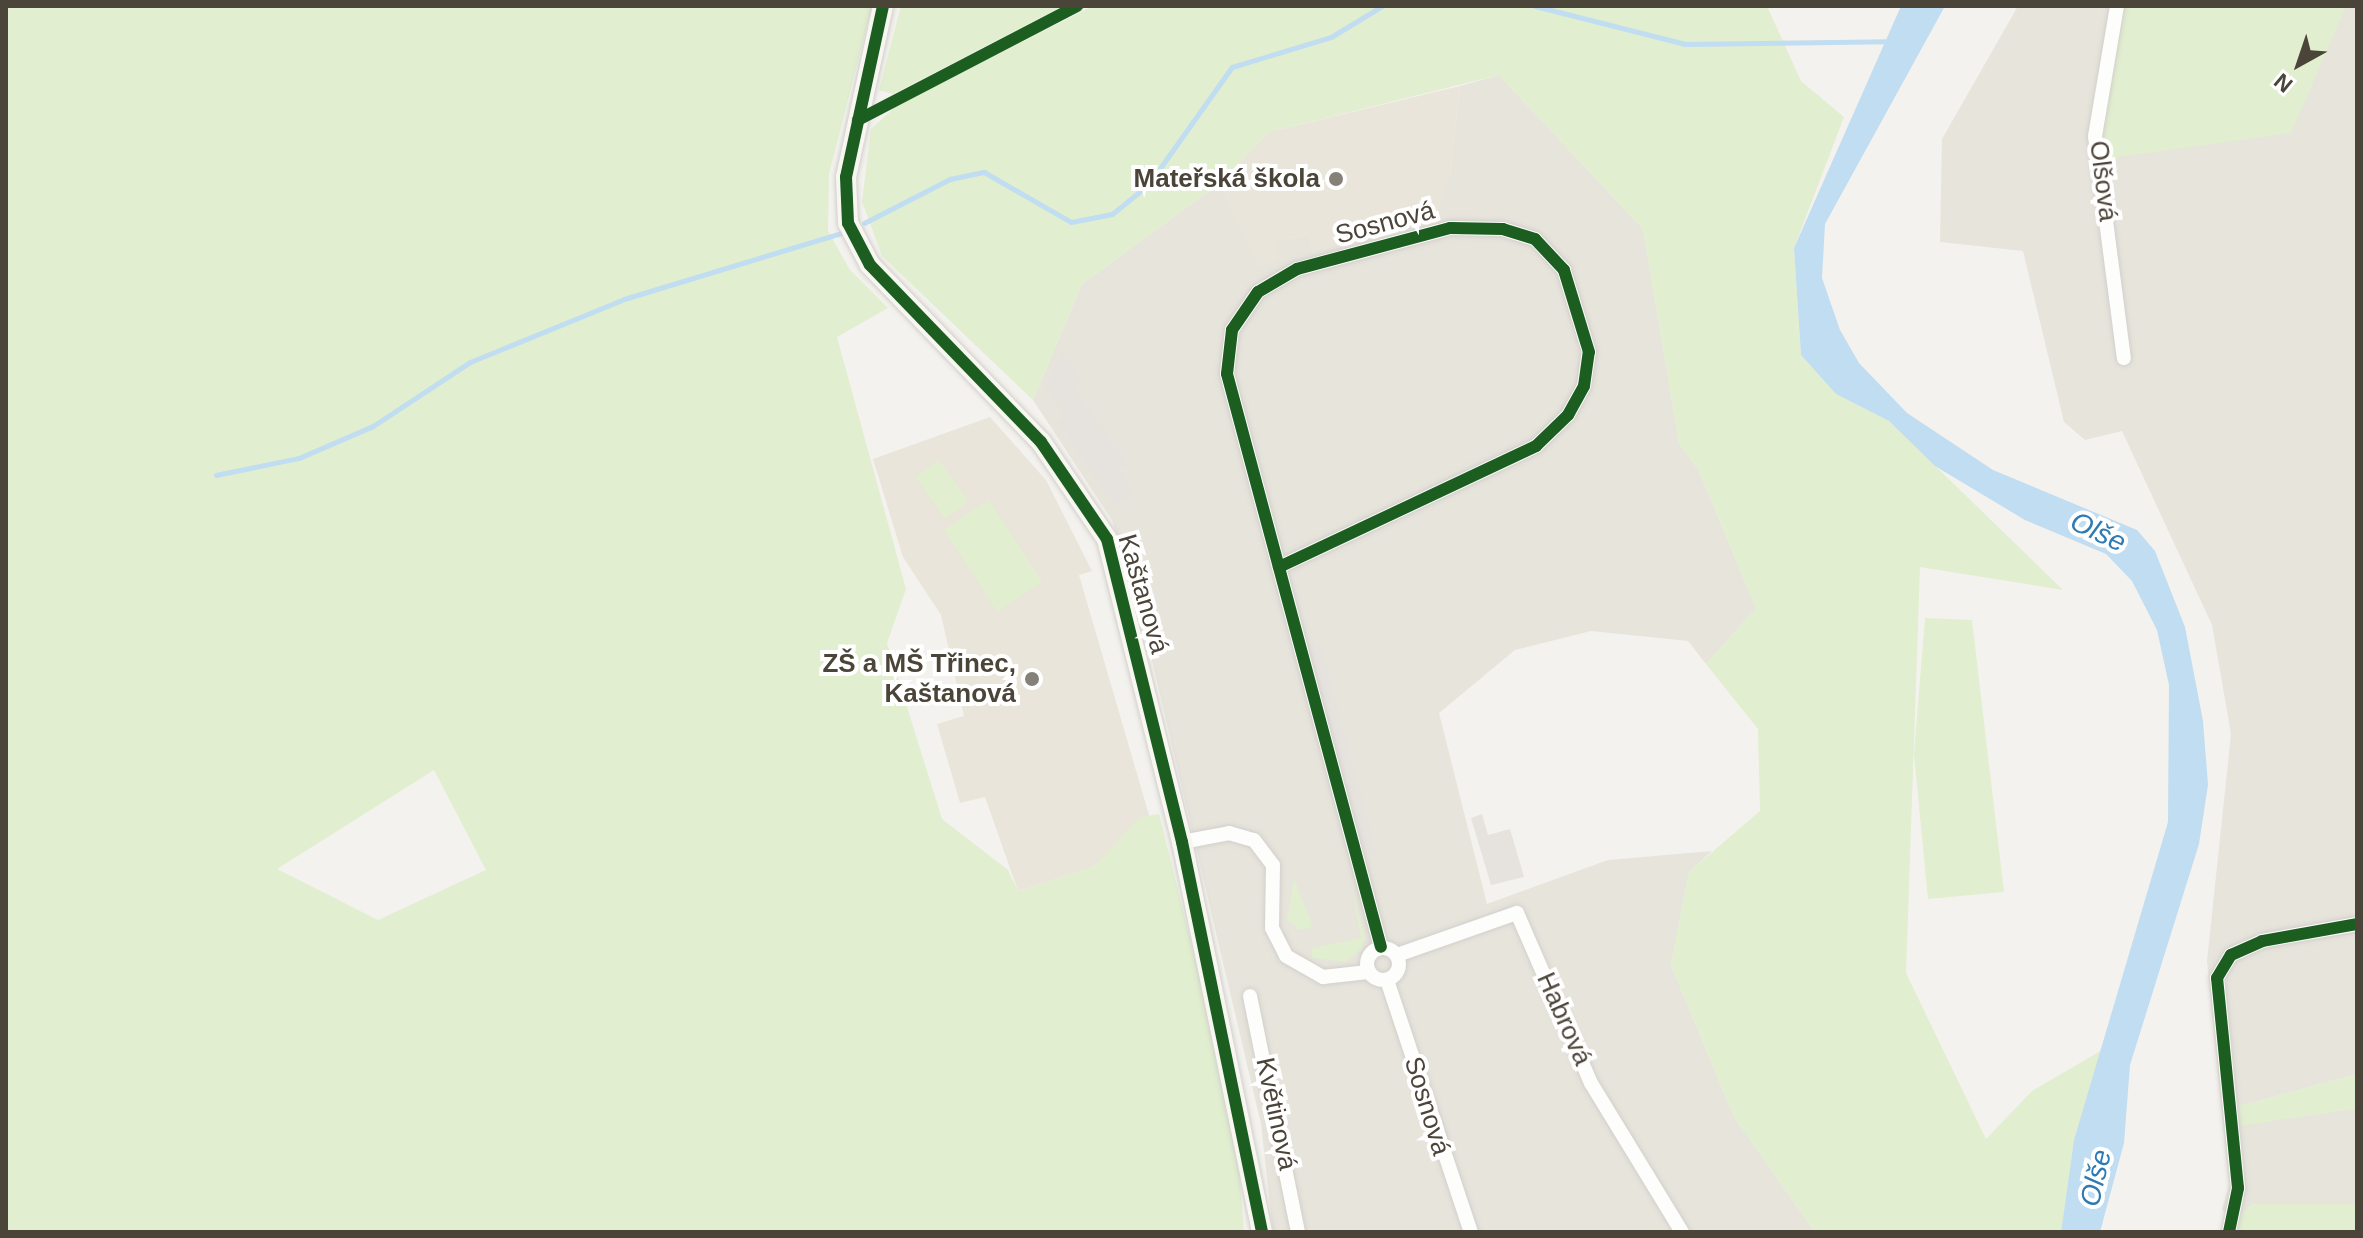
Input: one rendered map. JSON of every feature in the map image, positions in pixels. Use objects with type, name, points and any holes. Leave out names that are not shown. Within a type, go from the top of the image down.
[{"type":"street","name":"Kaštanová","points":[[883,6],[846,177],[848,223],[870,265],[1041,442],[1107,539],[1182,842],[1262,1232]]},
{"type":"street","name":"Olšová","points":[[2117,6],[2095,136],[2124,358]]},
{"type":"street","name":"Sosnová","points":[[1279,567],[1536,446],[1568,415],[1584,386],[1589,352],[1564,270],[1535,239],[1503,229],[1450,228],[1297,269],[1258,292],[1232,330],[1227,374],[1381,947]]},
{"type":"street","points":[[1182,842],[1229,833],[1254,840],[1273,865],[1272,928],[1286,956],[1323,977],[1368,972],[1387,980],[1397,955],[1381,947],[1368,972]]},
{"type":"street","name":"Habrová","points":[[1397,955],[1517,913],[1591,1083],[1682,1232]]},
{"type":"street","points":[[2229,1232],[2238,1188],[2217,978],[2231,955],[2262,941],[2357,924]]},
{"type":"street","name":"Sosnová","points":[[1387,980],[1471,1232]]},
{"type":"street","name":"Květinová","points":[[1250,996],[1298,1232]]},
{"type":"shaded area","points":[[2018,6],[2357,6],[2357,1074],[2239,1106],[2241,1125],[2357,1108],[2357,1204],[2253,1204],[2235,1219],[2222,1210],[2229,1185],[2207,961],[2231,734],[2212,625],[2122,431],[2085,440],[2064,422],[2023,251],[1940,242],[1942,139]]},
{"type":"shaded area","points":[[1499,75],[1643,229],[1679,443],[1698,469],[1756,608],[1706,664],[1688,641],[1591,631],[1515,650],[1439,713],[1487,904],[1608,860],[1712,851],[1689,872],[1671,965],[1734,1117],[1815,1232],[1273,1232],[1261,1124],[1138,601],[1112,520],[1033,400],[1082,284],[1220,183],[1260,266],[1274,242],[1308,234],[1313,253],[1450,175],[1460,86]]},
{"type":"shaded area","name":"Mateřská škola","points":[[1460,86],[1450,175],[1436,220],[1312,253],[1307,234],[1275,242],[1279,261],[1260,266],[1220,183],[1269,132]]},
{"type":"shaded area","points":[[1062,351],[1082,381],[1074,387],[1127,463],[1119,470],[1134,492],[1115,506],[1057,422],[1065,416],[1045,386]]},
{"type":"shaded area","name":"ZŠ a MŠ Třinec, Kaštanová","points":[[990,417],[1046,480],[1092,571],[1079,575],[1149,815],[1093,867],[1018,891],[985,797],[960,803],[937,724],[964,716],[941,615],[903,557],[873,459]]},
{"type":"shaded area","points":[[1320,642],[1377,855],[1366,857],[1309,645]]},
{"type":"shaded area","points":[[1482,814],[1488,835],[1510,829],[1524,877],[1491,885],[1471,818]]},
{"type":"green space","points":[[6,6],[872,6],[829,174],[828,231],[850,270],[888,308],[837,337],[906,589],[887,643],[942,819],[1008,870],[1018,891],[1093,867],[1141,817],[1159,814],[1235,1119],[1244,1232],[6,1232]],"holes":[[[434,770],[486,870],[378,920],[277,869]]]},
{"type":"green space","points":[[901,6],[1063,6],[893,94],[879,90]]},
{"type":"green space","points":[[1093,6],[1767,6],[1801,81],[1844,117],[1794,248],[1801,355],[1836,394],[1889,421],[2063,590],[1920,567],[1906,973],[1986,1139],[2032,1091],[2102,1050],[2074,1140],[2061,1232],[1815,1232],[1734,1117],[1671,965],[1689,872],[1760,811],[1758,729],[1706,664],[1756,608],[1698,469],[1679,443],[1643,229],[1499,75],[1269,132],[1220,183],[1082,284],[1033,400],[882,256],[862,202],[871,129],[896,106]]},
{"type":"green space","points":[[2121,6],[2346,6],[2291,133],[2104,159],[2102,128]]},
{"type":"green space","points":[[939,460],[968,502],[944,518],[915,477]]},
{"type":"green space","points":[[989,500],[1042,582],[997,612],[944,529]]},
{"type":"green space","points":[[1925,618],[1972,620],[2004,892],[1928,899],[1914,754]]},
{"type":"green space","points":[[1294,878],[1313,927],[1300,930],[1287,920]]},
{"type":"green space","points":[[1351,884],[1365,936],[1362,949],[1346,962],[1312,958],[1312,948],[1361,938]]},
{"type":"green space","points":[[2357,1074],[2357,1108],[2240,1126],[2239,1106]]},
{"type":"green space","points":[[2253,1204],[2357,1204],[2357,1232],[2235,1232],[2235,1219]]},
{"type":"water","name":"Olše","points":[[1901,6],[1945,6],[1825,224],[1822,278],[1840,330],[1859,363],[1907,413],[1993,470],[2137,530],[2155,551],[2185,627],[2203,721],[2208,785],[2199,844],[2130,1065],[2124,1143],[2100,1232],[2061,1232],[2074,1140],[2168,822],[2169,685],[2157,630],[2132,581],[2106,554],[2025,520],[1935,466],[1889,421],[1836,394],[1801,355],[1794,248]]},
{"type":"waterway","points":[[864,223],[950,179],[984,172],[1071,222],[1112,214],[1148,185],[1232,67],[1331,37],[1382,6]]},
{"type":"waterway","points":[[1535,6],[1685,44],[1889,41]]},
{"type":"waterway","points":[[216,475],[299,458],[373,426],[470,362],[624,299],[845,232]]},
{"type":"cycle path","points":[[883,6],[846,177],[848,223],[870,265],[1041,442],[1107,539],[1182,842],[1262,1232]]},
{"type":"cycle path","points":[[858,120],[1077,6]]},
{"type":"cycle path","points":[[1279,567],[1536,446],[1568,415],[1584,386],[1589,352],[1564,270],[1535,239],[1503,229],[1450,228],[1297,269],[1258,292],[1232,330],[1227,374],[1381,947]]},
{"type":"cycle path","points":[[2229,1232],[2238,1188],[2217,978],[2231,955],[2262,941],[2357,924]]},
{"type":"place","name":"Mateřská škola","points":[[1336,179]]},
{"type":"place","name":"ZŠ a MŠ Třinec, Kaštanová","points":[[1032,679]]}]
